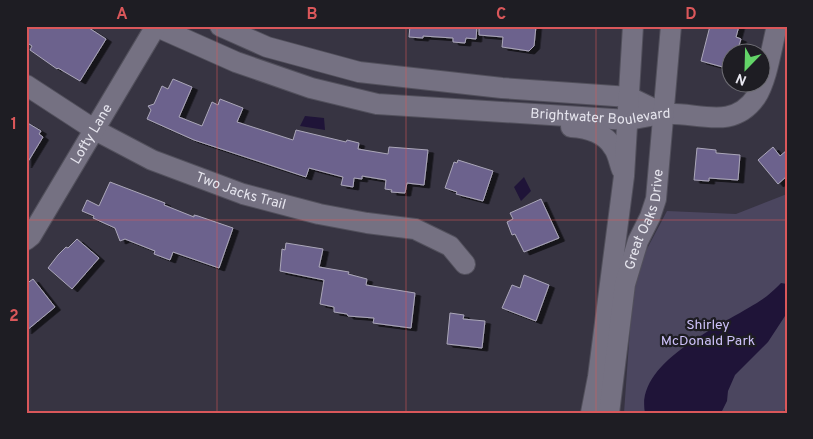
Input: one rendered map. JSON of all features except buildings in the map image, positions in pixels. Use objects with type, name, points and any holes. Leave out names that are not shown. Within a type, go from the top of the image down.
[{"type":"street","name":"Brightwater Boulevard","points":[[156,26],[236,62],[311,88],[377,104],[628,120],[664,114]]},
{"type":"street","name":"Lofty Lane","points":[[26,240],[31,236],[156,26]]},
{"type":"street","name":"Brightwater Boulevard","points":[[220,26],[267,48],[360,72],[502,88],[629,97],[664,114]]},
{"type":"street","name":"Great Oaks Drive","points":[[591,413],[599,368],[624,176],[634,26]]},
{"type":"street","name":"Great Oaks Drive","points":[[609,413],[625,284],[638,241],[650,217],[656,199],[671,26]]},
{"type":"street","points":[[664,114],[724,118],[737,114],[748,106],[757,96],[762,84],[777,26]]},
{"type":"street","name":"Two Jacks Trail","points":[[26,85],[95,130],[152,160],[243,194],[319,214],[415,229],[450,246],[465,264]]},
{"type":"street","points":[[501,112],[532,124],[588,128],[614,147],[624,176]]},
{"type":"green space","name":"Shirley McDonald Park","points":[[787,194],[787,406],[782,413],[624,413],[633,287],[639,264],[667,211],[736,214]]},
{"type":"shaded area","points":[[305,116],[324,118],[325,130],[300,126]]},
{"type":"shaded area","points":[[524,177],[531,191],[521,201],[514,187]]},
{"type":"shaded area","points":[[781,283],[787,284],[787,309],[785,316],[768,342],[735,375],[721,413],[645,413],[646,393],[654,375],[670,359],[710,330],[767,296]]}]
